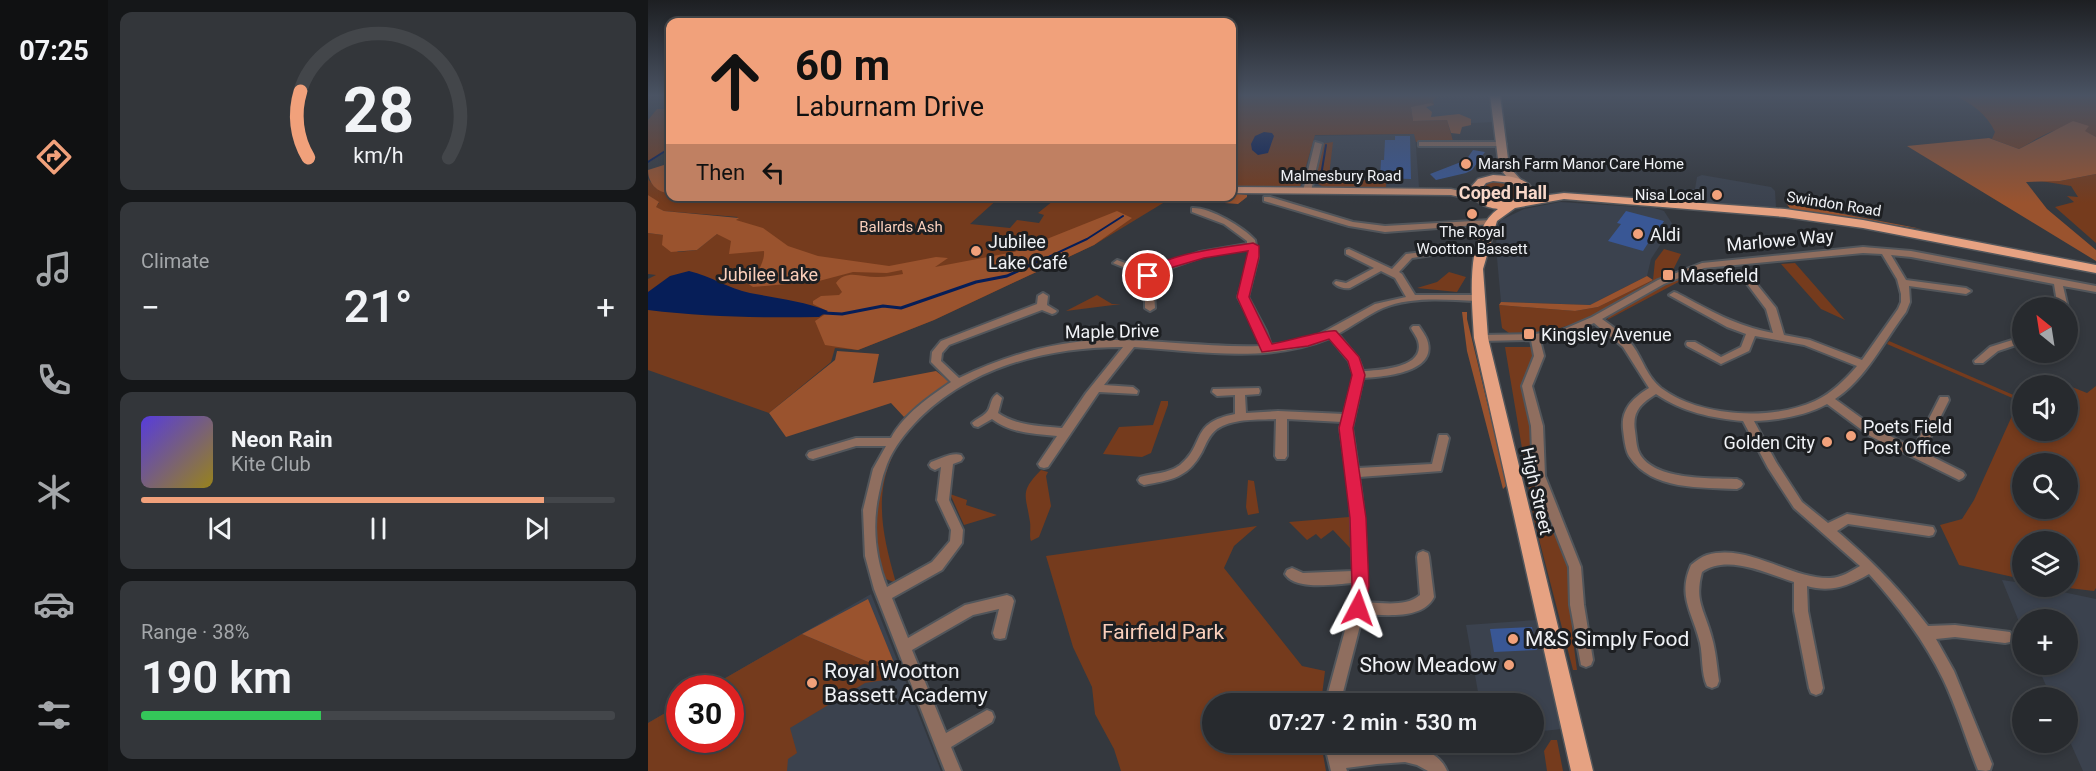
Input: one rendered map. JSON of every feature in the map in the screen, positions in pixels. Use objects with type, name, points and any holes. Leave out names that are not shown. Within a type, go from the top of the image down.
[{"type":"main road","points":[[1500,131],[1506,170],[1529,193],[1523,202],[1510,206],[1491,220],[1475,190],[1503,159]]},
{"type":"main road","points":[[1451,192],[1484,181],[1519,182]]},
{"type":"main road","name":"Swindon Road","points":[[1519,182],[1564,196],[1810,216],[2096,269]]},
{"type":"main road","name":"Malmesbury Road","points":[[1236,190],[1451,192]]},
{"type":"main road","points":[[1451,192],[1510,206]]},
{"type":"main road","name":"Swindon Road","points":[[1523,202],[1564,196]]},
{"type":"main road","name":"High Street","points":[[1491,220],[1477,269],[1481,338],[1582,771]]},
{"type":"street","points":[[1307,191],[1318,144]]},
{"type":"street","points":[[1422,144],[1502,144]]},
{"type":"street","points":[[1267,199],[1352,224],[1385,230],[1491,220]]},
{"type":"street","points":[[1195,207],[1245,234],[1253,246],[1254,257],[1243,297],[1261,331],[1267,349]]},
{"type":"street","points":[[1148,274],[1161,266],[1203,254],[1253,246]]},
{"type":"street","points":[[1595,319],[1623,340],[1643,374],[1656,389],[1674,401],[1694,409],[1746,416],[1779,415],[1827,399],[1844,387],[1905,306],[1908,295],[1903,282],[1884,251]]},
{"type":"street","name":"Marlowe Way","points":[[1481,338],[1535,337],[1564,333],[1595,319],[1661,282],[1702,266],[1830,252],[1884,251],[1924,256],[2096,290]]},
{"type":"street","points":[[1349,252],[1393,273],[1405,283],[1412,298]]},
{"type":"street","points":[[1393,273],[1409,256],[1429,253]]},
{"type":"street","points":[[1117,263],[1148,274]]},
{"type":"street","points":[[1339,283],[1347,286],[1380,268]]},
{"type":"street","points":[[1743,273],[1771,308],[1779,336]]},
{"type":"street","points":[[1148,274],[1150,308]]},
{"type":"street","points":[[1903,282],[1966,291]]},
{"type":"street","points":[[2058,282],[2061,297]]},
{"type":"street","points":[[1674,294],[1716,319],[1751,332],[1816,345],[1862,364]]},
{"type":"street","name":"Maple Drive","points":[[953,771],[872,559],[869,519],[873,483],[890,442],[927,403],[957,382],[999,364],[1044,351],[1084,345],[1131,344],[1267,349],[1308,342],[1332,334],[1373,309],[1412,298],[1477,298]]},
{"type":"street","points":[[957,382],[936,362],[937,352],[945,343],[1043,301],[1052,311]]},
{"type":"street","points":[[1359,375],[1394,372],[1416,362],[1424,352],[1422,330]]},
{"type":"street","points":[[1690,344],[1721,361],[1745,349],[1751,332]]},
{"type":"street","points":[[1332,334],[1354,360],[1359,375],[1347,417],[1346,439],[1354,473],[1358,518],[1360,577],[1358,608],[1335,693]]},
{"type":"street","points":[[1535,337],[1539,356],[1527,386],[1538,426],[1539,476],[1575,567],[1577,605],[1586,660]]},
{"type":"street","points":[[1979,361],[1994,349],[2012,343]]},
{"type":"street","points":[[1044,464],[1096,388],[1131,344]]},
{"type":"street","points":[[1096,388],[1133,392]]},
{"type":"street","points":[[1656,389],[1635,401],[1628,414],[1633,453],[1640,463],[1658,475],[1671,479],[1737,484]]},
{"type":"street","points":[[1216,392],[1255,391]]},
{"type":"street","points":[[1240,392],[1241,416]]},
{"type":"street","points":[[978,423],[992,414],[997,398]]},
{"type":"street","points":[[1827,399],[1874,433],[1959,475]]},
{"type":"street","points":[[1916,454],[1944,400]]},
{"type":"street","points":[[992,414],[1005,423],[1066,433]]},
{"type":"street","points":[[1144,480],[1170,476],[1184,469],[1191,463],[1210,428],[1226,419],[1241,416],[1347,417]]},
{"type":"street","points":[[1746,416],[1775,471],[1798,505],[1870,567],[1900,599],[1925,633],[1949,676],[1984,764]]},
{"type":"street","points":[[1281,456],[1282,417]]},
{"type":"street","points":[[1354,473],[1437,468],[1443,438]]},
{"type":"street","points":[[813,455],[856,442],[890,442]]},
{"type":"street","points":[[885,595],[937,566],[956,543],[957,530],[945,508],[942,495],[947,462]]},
{"type":"street","points":[[1827,530],[1847,519],[1929,531]]},
{"type":"street","points":[[1358,608],[1410,607],[1425,600],[1428,597],[1423,557]]},
{"type":"street","points":[[1712,681],[1705,637],[1692,599],[1691,581],[1696,569],[1711,560],[1735,558],[1800,579],[1830,584],[1870,567]]},
{"type":"street","points":[[1292,574],[1302,579],[1360,577]]},
{"type":"street","points":[[1800,579],[1801,611],[1816,688]]},
{"type":"street","points":[[904,647],[970,609],[1007,601],[1000,633]]},
{"type":"street","points":[[1925,633],[1955,631],[2005,637]]},
{"type":"street","points":[[942,744],[987,717]]},
{"type":"street","points":[[1338,767],[1409,754],[1428,759],[1439,771]]},
{"type":"shaded area","points":[[1415,134],[1419,187],[1300,187],[1314,136]]},
{"type":"shaded area","points":[[1702,175],[1771,187],[1775,191],[1776,207],[1774,209],[1685,202],[1691,198],[1649,199],[1647,193],[1653,190],[1695,189],[1697,177]]},
{"type":"shaded area","points":[[1560,202],[1655,208],[1664,211],[1673,225],[1651,259],[1647,276],[1590,305],[1501,302],[1496,247],[1497,229],[1501,220],[1524,209]]},
{"type":"shaded area","points":[[2002,580],[2012,582],[2012,597],[2078,595],[2096,599],[2096,771],[2083,771],[2075,753],[2078,753],[2078,687],[2047,687],[2041,675],[2078,675],[2078,609],[2014,609]]},
{"type":"shaded area","name":"Royal Wootton Bassett Academy","points":[[871,594],[941,771],[648,771],[648,723],[666,713],[666,753],[744,753],[744,675],[731,675]]},
{"type":"shaded area","name":"Show Meadow","points":[[1536,620],[1562,729],[1544,731],[1544,693],[1478,693],[1466,625]]},
{"type":"green space","points":[[648,131],[666,131],[666,152],[648,163]]},
{"type":"green space","points":[[1236,131],[1450,131],[1453,141],[1416,142],[1414,134],[1315,135],[1300,187],[1236,186]]},
{"type":"green space","points":[[1450,131],[1461,131],[1460,134]]},
{"type":"green space","points":[[2053,131],[2019,149],[1992,139],[1995,132]]},
{"type":"green space","points":[[2054,131],[2085,131],[2096,137],[2096,174],[2060,181],[2026,182],[2047,209],[2096,250],[2096,261],[1907,146],[1989,138],[2019,149]]},
{"type":"green space","points":[[2081,131],[2096,131],[2096,137]]},
{"type":"green space","points":[[1333,142],[1329,176],[1334,177],[1334,180],[1376,180],[1386,183],[1386,187],[1324,187],[1314,182],[1321,144]]},
{"type":"green space","points":[[666,164],[666,193],[654,186],[648,170]]},
{"type":"green space","points":[[2096,174],[2096,243],[2055,207],[2074,202],[2067,196],[2078,197],[2071,186],[2041,181],[2060,181]]},
{"type":"green space","name":"Ballards Ash","points":[[648,179],[656,188],[666,192],[666,201],[996,201],[970,224],[1010,228],[1017,220],[1039,223],[1044,215],[1038,213],[1053,201],[1166,201],[1094,245],[934,320],[858,350],[835,348],[831,362],[769,413],[648,370],[648,279],[656,275],[648,274],[648,233],[663,235],[663,239],[678,252],[697,250],[738,217],[664,211],[655,207],[659,203],[648,195]]},
{"type":"green space","points":[[1493,181],[1516,184],[1523,192],[1522,196],[1504,202],[1492,201],[1481,188]]},
{"type":"green space","points":[[1236,194],[1247,195],[1238,204],[1198,201],[1236,201]]},
{"type":"green space","points":[[648,195],[659,202],[656,207],[664,211],[739,218],[736,220],[763,228],[788,246],[818,256],[889,266],[936,257],[948,258],[935,267],[1014,252],[1117,211],[1132,218],[1094,245],[934,320],[858,350],[825,345],[815,321],[824,315],[825,310],[813,304],[813,301],[821,296],[839,295],[842,292],[836,283],[845,276],[884,277],[903,274],[902,270],[887,273],[853,272],[819,281],[753,287],[747,283],[759,269],[764,251],[729,254],[731,241],[717,234],[697,250],[671,252],[662,245],[663,235],[648,233]]},
{"type":"green space","points":[[1786,203],[1922,229],[1792,211]]},
{"type":"green space","points":[[1664,249],[1681,254],[1672,272],[1586,320],[1547,332],[1509,333],[1502,328],[1499,305],[1575,311],[1598,307],[1653,280],[1655,261]]},
{"type":"green space","points":[[1795,263],[1845,320],[1821,309],[1781,264]]},
{"type":"green space","points":[[1699,270],[1706,271],[1684,279],[1607,320],[1611,314],[1677,278]]},
{"type":"green space","points":[[1449,272],[1466,277],[1457,292],[1417,288],[1437,282]]},
{"type":"green space","points":[[1647,276],[1653,280],[1598,307],[1575,311],[1499,305],[1501,302],[1590,305]]},
{"type":"green space","points":[[1097,295],[1112,304],[1121,304],[1066,311]]},
{"type":"green space","points":[[1462,312],[1467,312],[1507,485],[1503,489],[1467,351]]},
{"type":"green space","points":[[1889,341],[2012,394],[2012,398],[1887,344]]},
{"type":"green space","points":[[1505,347],[1534,347],[1537,350],[1525,385],[1558,535],[1571,574],[1572,632],[1577,670],[1573,670],[1534,520]]},
{"type":"green space","points":[[837,351],[879,354],[873,383],[936,371],[950,382],[904,417],[891,403],[786,437],[769,413],[835,360]]},
{"type":"green space","points":[[2096,386],[2096,588],[2094,591],[2078,589],[2078,531],[2012,531],[2012,577],[1959,565],[1940,525],[1962,519],[1974,500],[2012,416],[2012,441],[2078,441],[2078,389],[2087,393]]},
{"type":"green space","points":[[1161,401],[1168,401],[1168,405],[1151,453],[1142,457],[1103,454],[1119,427],[1153,425]]},
{"type":"green space","points":[[906,432],[887,470],[883,488],[883,524],[896,583],[886,579],[880,561],[876,542],[876,502],[886,465]]},
{"type":"green space","points":[[1041,470],[1048,472],[1046,476],[1051,506],[1039,537],[1031,541],[1026,494],[1029,484]]},
{"type":"green space","points":[[1248,480],[1254,481],[1259,513],[1248,515],[1246,507]]},
{"type":"green space","points":[[950,494],[967,500],[966,505],[997,515],[964,525]]},
{"type":"green space","points":[[1349,517],[1350,548],[1333,530],[1321,539],[1316,534],[1307,540],[1289,522]]},
{"type":"green space","name":"Fairfield Park","points":[[1257,526],[1234,546],[1224,568],[1302,666],[1325,671],[1322,693],[1202,693],[1202,753],[1323,753],[1326,771],[1121,771],[1114,749],[1095,714],[1092,687],[1073,647],[1046,556]]},
{"type":"green space","points":[[868,599],[899,675],[802,634]]},
{"type":"green space","points":[[802,634],[904,677],[865,683],[790,728],[797,753],[788,759],[787,771],[648,771],[648,723],[666,713],[666,753],[744,753],[744,675],[731,675]]},
{"type":"green space","points":[[1551,740],[1557,740],[1563,771],[1547,771],[1544,751]]},
{"type":"water","points":[[1264,132],[1272,133],[1274,136],[1268,153],[1258,155],[1252,150],[1251,144],[1255,136]]},
{"type":"water","name":"Jubilee Lake","points":[[689,271],[742,291],[799,302],[828,311],[819,317],[776,317],[712,316],[648,310],[648,292],[670,276]]},
{"type":"building","points":[[1395,136],[1410,136],[1411,179],[1380,178],[1385,140],[1395,140]]},
{"type":"building","name":"Marsh Farm Manor Care Home","points":[[1473,150],[1485,152],[1472,170],[1436,180],[1430,174],[1466,160]]},
{"type":"building","name":"Aldi","points":[[1626,211],[1664,221],[1659,229],[1664,231],[1659,239],[1652,237],[1643,251],[1608,241],[1621,224],[1617,223]]},
{"type":"building","name":"M&S Simply Food","points":[[1532,627],[1537,650],[1494,652],[1490,629]]},
{"type":"waterway","points":[[1320,182],[1326,145]]},
{"type":"waterway","points":[[648,162],[666,151]]},
{"type":"waterway","points":[[1042,260],[1087,239],[1123,216]]},
{"type":"waterway","points":[[824,313],[842,314],[883,306],[901,308],[976,282],[1007,276],[1045,258]]},
{"type":"place","name":"Marsh Farm Manor Care Home","points":[[1466,164]]},
{"type":"place","name":"Nisa Local","points":[[1717,195]]},
{"type":"place","name":"The Royal Wootton Bassett","points":[[1472,214]]},
{"type":"place","name":"Aldi","points":[[1638,234]]},
{"type":"place","name":"Jubilee Lake Café","points":[[976,251]]},
{"type":"place","name":"Masefield","points":[[1668,275]]},
{"type":"place","name":"Kingsley Avenue","points":[[1529,334]]},
{"type":"place","name":"Poets Field Post Office","points":[[1851,436]]},
{"type":"place","name":"Golden City","points":[[1827,442]]},
{"type":"place","name":"M&S Simply Food","points":[[1513,639]]},
{"type":"place","name":"Show Meadow","points":[[1509,665]]},
{"type":"place","name":"Royal Wootton Bassett Academy","points":[[812,683]]},
{"type":"district","name":"Coped Hall","points":[[1503,192]]},
{"type":"route","points":[[1148,276],[1156,268],[1203,254],[1253,246],[1254,257],[1242,293],[1246,308],[1261,331],[1267,349],[1308,342],[1332,334],[1354,360],[1359,375],[1347,417],[1346,439],[1353,464],[1358,518],[1360,586],[1358,608]]}]
